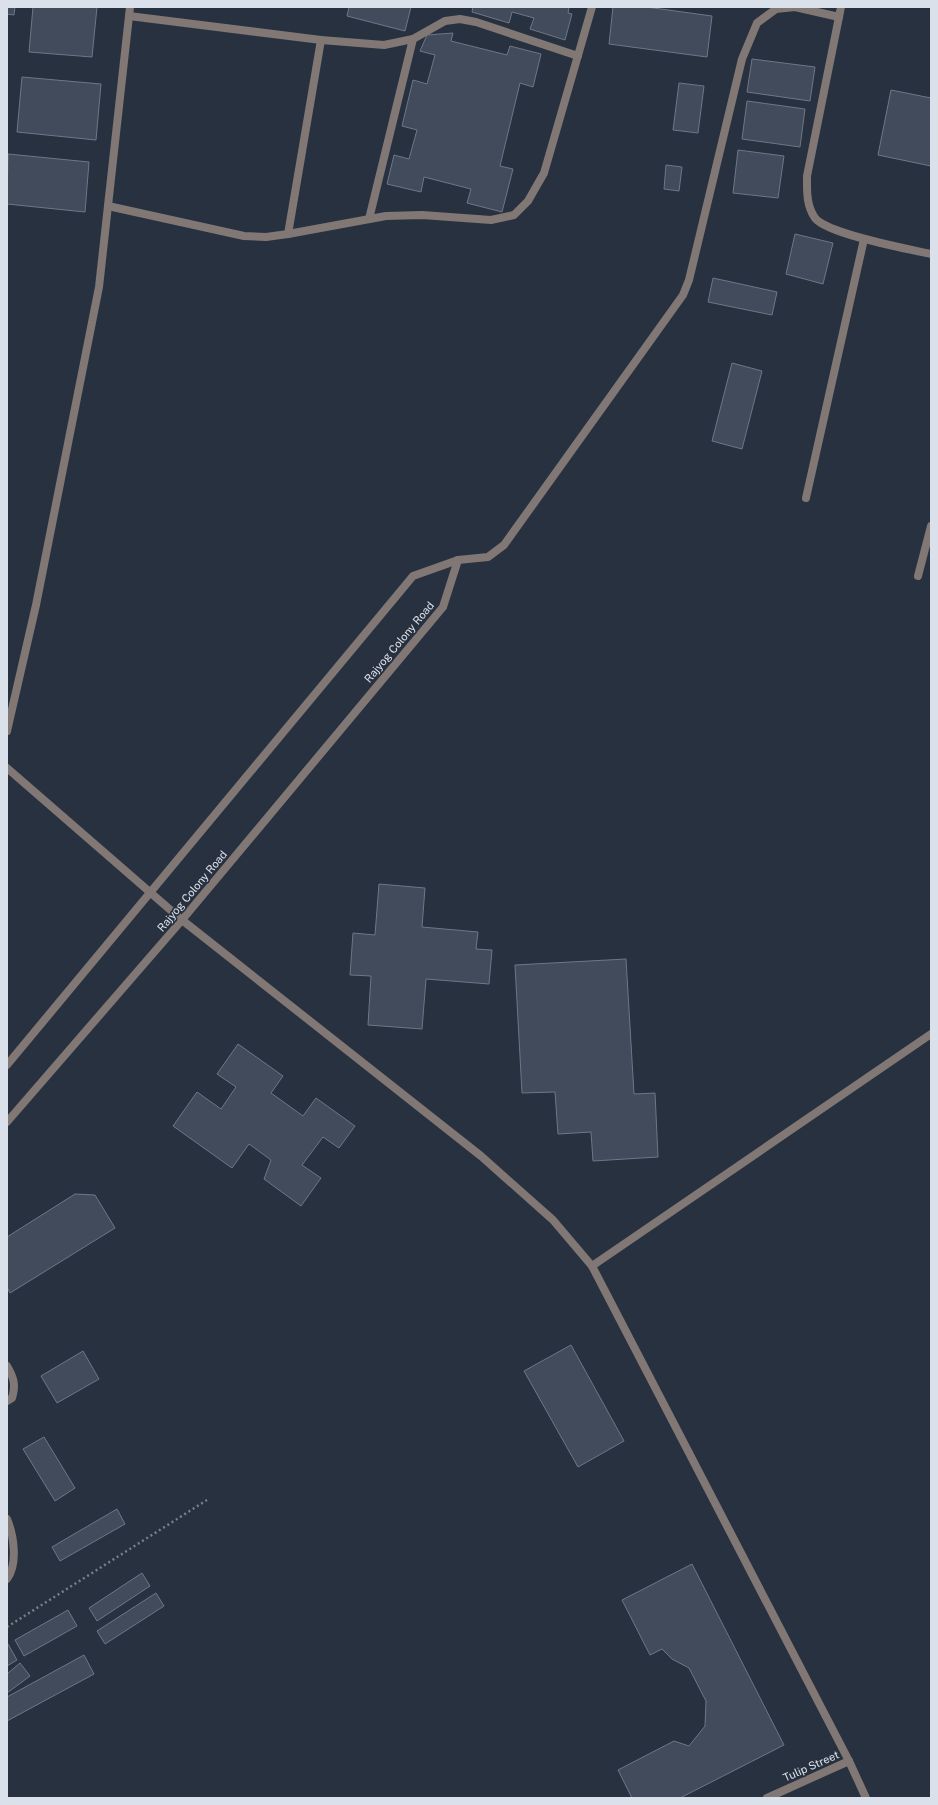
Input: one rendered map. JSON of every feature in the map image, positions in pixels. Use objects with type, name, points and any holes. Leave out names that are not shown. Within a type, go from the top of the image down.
[{"type":"street","points":[[7,731],[36,605],[99,287],[130,7]]},
{"type":"street","points":[[108,206],[244,236],[266,237],[386,216],[422,215],[491,220],[514,215],[528,201],[544,173],[592,7]]},
{"type":"street","points":[[841,7],[807,176],[807,201],[815,218],[833,229],[864,239],[931,254]]},
{"type":"street","points":[[7,1065],[413,576],[458,560],[488,557],[504,545],[682,295],[689,280],[742,59],[757,23],[773,8],[795,8],[838,17]]},
{"type":"street","points":[[129,16],[320,40],[384,45],[413,39],[445,21],[460,20],[476,22],[578,56]]},
{"type":"street","points":[[369,219],[413,39]]},
{"type":"street","points":[[288,234],[320,40]]},
{"type":"street","points":[[806,498],[864,239]]},
{"type":"street","points":[[918,576],[931,526]]},
{"type":"street","name":"Rajyog Colony Road","points":[[7,1122],[182,920],[443,607],[458,560]]},
{"type":"street","points":[[7,768],[182,920],[481,1156],[553,1220],[592,1266],[849,1761]]},
{"type":"street","points":[[592,1266],[931,1034]]},
{"type":"street","points":[[7,1366],[16,1387],[12,1398],[7,1401]]},
{"type":"street","points":[[7,1519],[11,1530],[13,1546],[11,1573],[7,1579]]},
{"type":"street","name":"Tulip Street","points":[[767,1798],[849,1761],[866,1798]]},
{"type":"path","points":[[7,1627],[207,1500]]},
{"type":"building","points":[[7,7],[15,7],[14,15],[7,14]]},
{"type":"building","points":[[33,7],[97,7],[92,57],[29,52]]},
{"type":"building","points":[[349,7],[411,7],[405,31],[347,16]]},
{"type":"building","points":[[473,7],[569,7],[568,13],[572,14],[565,40],[530,29],[534,18],[512,12],[509,23],[472,12]]},
{"type":"building","points":[[613,7],[646,7],[712,16],[707,57],[609,44]]},
{"type":"building","points":[[453,33],[451,41],[507,55],[510,46],[541,54],[533,87],[520,83],[500,166],[513,169],[502,212],[467,203],[471,189],[424,177],[421,192],[387,184],[394,155],[409,159],[417,130],[402,126],[413,80],[427,84],[435,55],[420,51],[427,35]]},
{"type":"building","points":[[752,59],[815,67],[810,101],[747,92]]},
{"type":"building","points":[[22,77],[101,84],[96,140],[17,132]]},
{"type":"building","points":[[679,83],[704,86],[698,133],[673,130]]},
{"type":"building","points":[[891,90],[931,98],[931,166],[878,155]]},
{"type":"building","points":[[747,101],[805,109],[800,147],[742,139]]},
{"type":"building","points":[[738,150],[784,156],[778,198],[733,193]]},
{"type":"building","points":[[8,154],[89,162],[85,212],[7,204]]},
{"type":"building","points":[[666,165],[682,167],[679,191],[664,189]]},
{"type":"building","points":[[795,234],[833,243],[823,284],[786,274]]},
{"type":"building","points":[[713,278],[777,292],[772,315],[708,302]]},
{"type":"building","points":[[732,363],[762,371],[742,449],[712,441]]},
{"type":"building","points":[[379,884],[425,888],[422,927],[478,932],[476,949],[492,950],[489,984],[426,979],[422,1029],[368,1025],[371,976],[350,975],[353,933],[375,935]]},
{"type":"building","points":[[626,959],[634,1094],[655,1093],[658,1157],[593,1161],[591,1132],[558,1134],[555,1092],[522,1093],[515,965]]},
{"type":"building","points":[[238,1044],[283,1076],[271,1093],[303,1116],[316,1098],[355,1126],[339,1148],[323,1137],[302,1165],[321,1178],[301,1206],[264,1179],[271,1160],[249,1144],[232,1168],[173,1126],[197,1092],[221,1109],[236,1087],[217,1074]]},
{"type":"building","points":[[75,1194],[95,1195],[115,1228],[10,1293],[7,1287],[7,1237]]},
{"type":"building","points":[[571,1345],[624,1441],[578,1467],[524,1371]]},
{"type":"building","points":[[83,1351],[99,1379],[57,1403],[41,1376]]},
{"type":"building","points":[[44,1437],[75,1488],[55,1501],[23,1449]]},
{"type":"building","points":[[117,1509],[125,1524],[60,1561],[52,1547]]},
{"type":"building","points":[[692,1564],[784,1745],[680,1798],[632,1798],[618,1770],[674,1741],[689,1746],[705,1726],[706,1701],[689,1668],[672,1659],[662,1649],[650,1655],[622,1600]]},
{"type":"building","points":[[142,1573],[150,1586],[97,1621],[89,1608]]},
{"type":"building","points":[[156,1593],[164,1606],[105,1644],[97,1631]]},
{"type":"building","points":[[68,1610],[77,1626],[24,1656],[15,1640]]},
{"type":"building","points":[[8,1644],[17,1660],[7,1666],[7,1645]]},
{"type":"building","points":[[84,1655],[94,1674],[7,1721],[7,1697]]},
{"type":"building","points":[[20,1663],[30,1676],[7,1693],[7,1674]]}]
